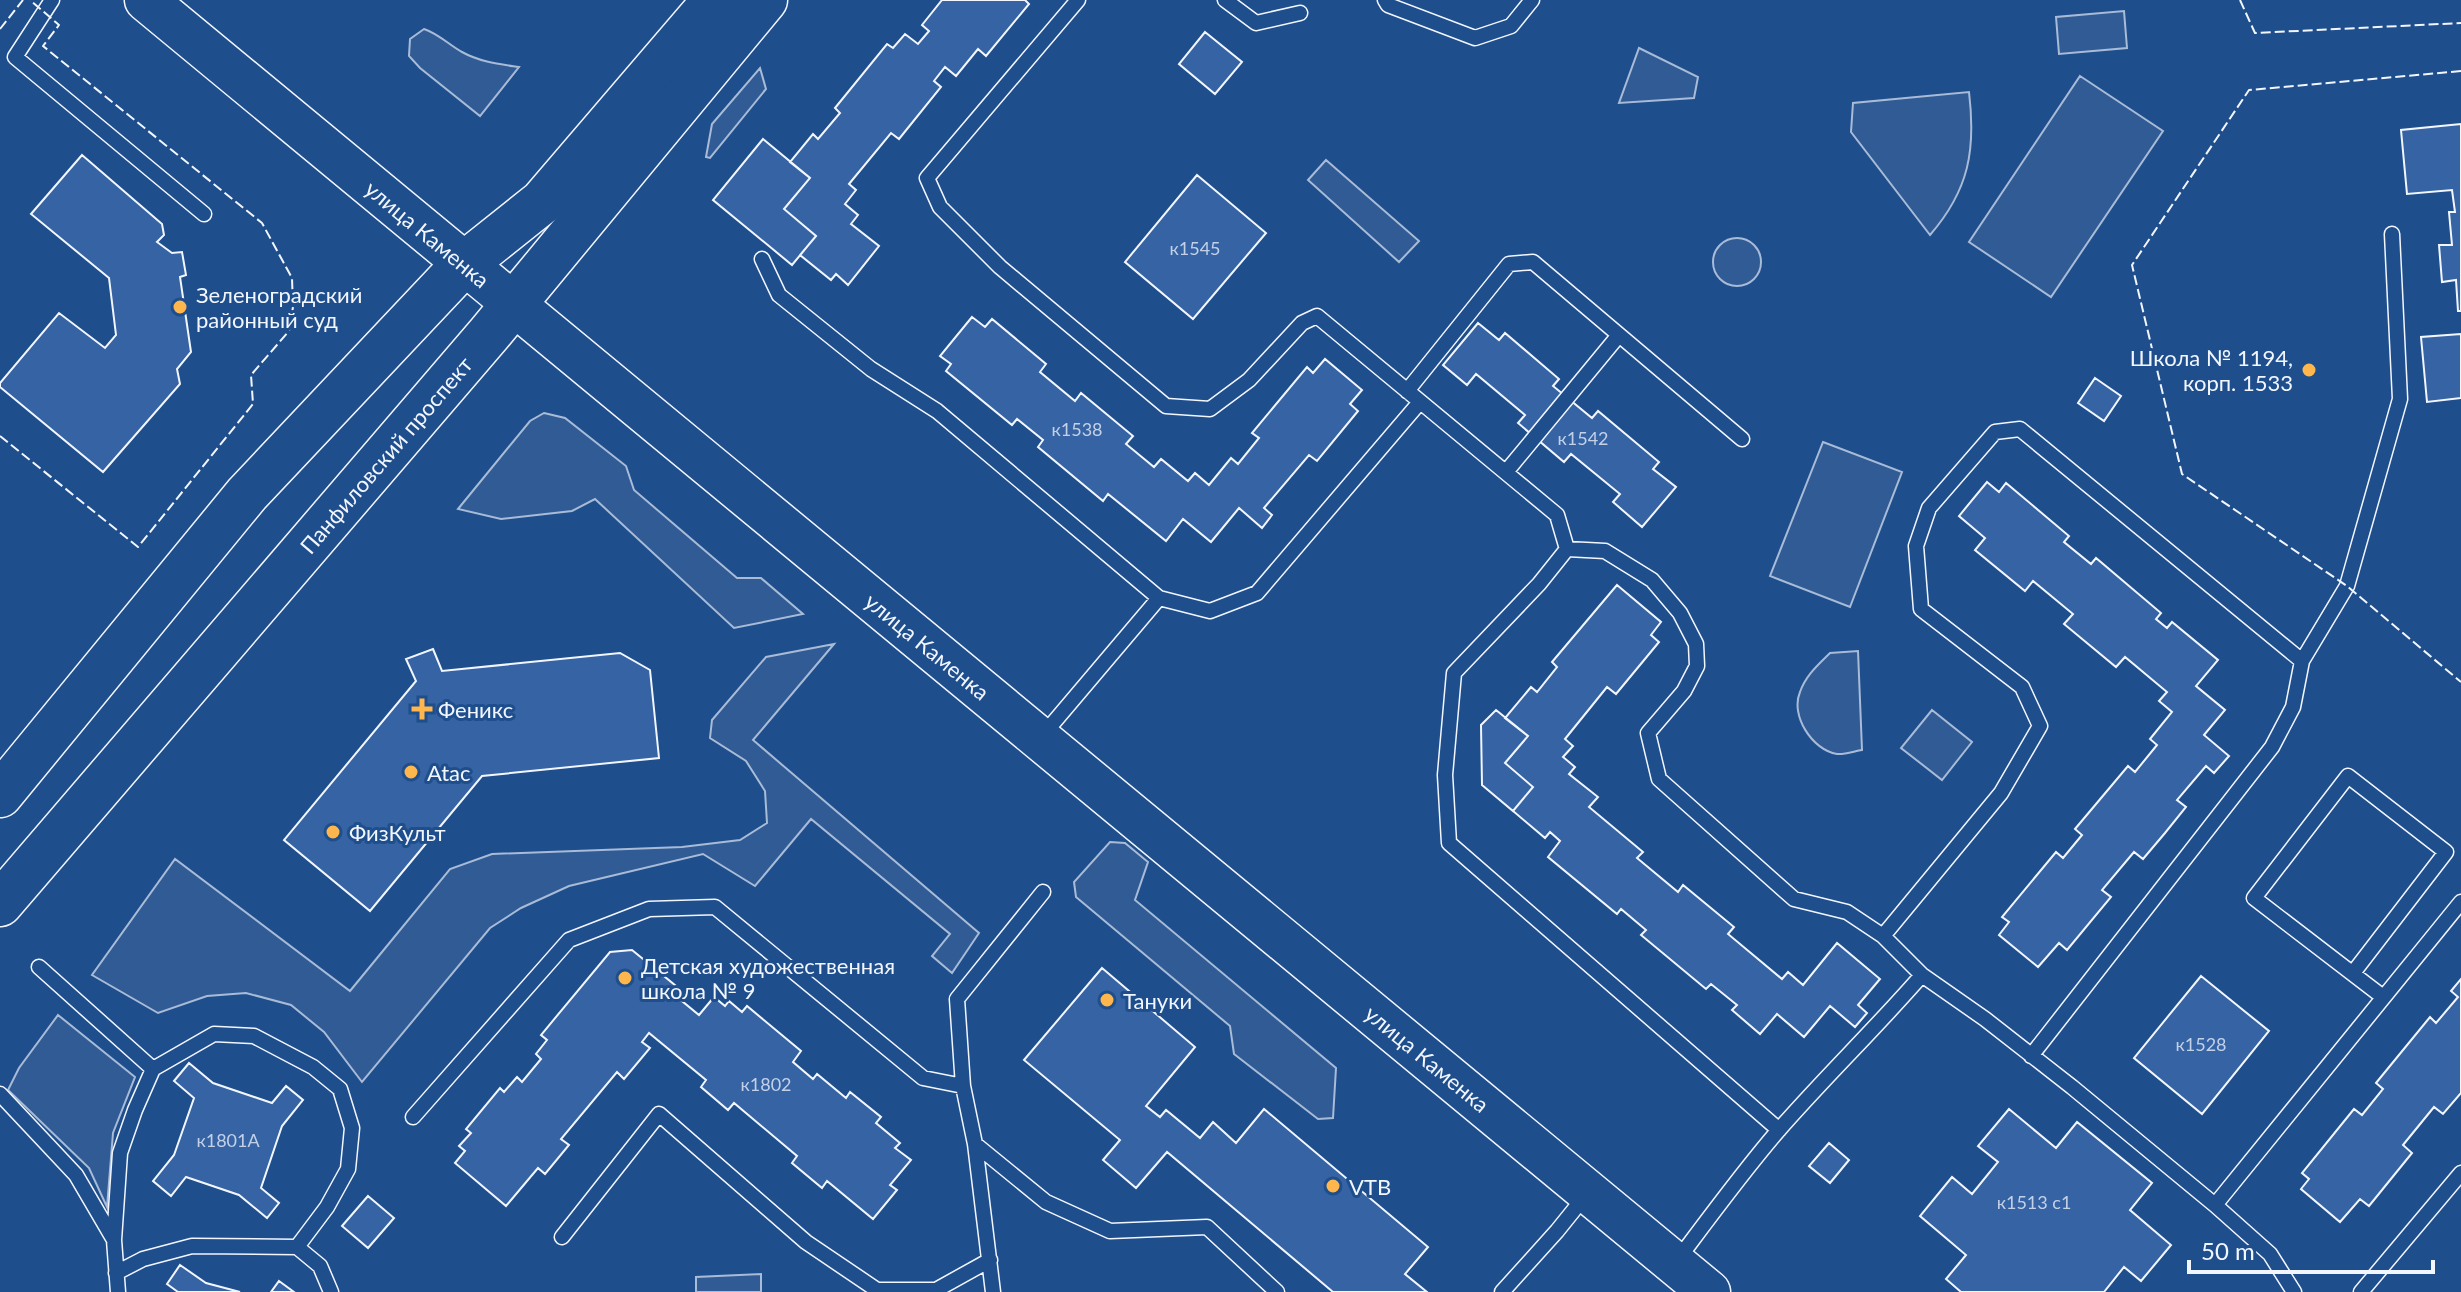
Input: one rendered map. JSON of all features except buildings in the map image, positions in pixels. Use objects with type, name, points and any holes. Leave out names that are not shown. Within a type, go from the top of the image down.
[{"type":"main road","name":"улица Каменка","points":[[146,0],[1709,1292]]},
{"type":"main road","points":[[0,795],[247,494],[463,265],[542,202],[715,0]]},
{"type":"main road","name":"Панфиловский проспект","points":[[0,904],[513,305],[765,0]]},
{"type":"lane","points":[[52,0],[15,57],[204,214]]},
{"type":"lane","points":[[1078,0],[927,178],[940,207],[1000,267],[1166,406],[1210,409],[1249,380],[1302,323],[1317,316],[1557,515],[1567,549]]},
{"type":"lane","points":[[1225,0],[1256,23],[1300,13]]},
{"type":"lane","points":[[1385,0],[1388,5],[1423,20],[1475,38],[1511,26],[1532,0]]},
{"type":"lane","points":[[2031,1056],[2272,747],[2293,707],[2302,661],[2347,586],[2400,399],[2392,234]]},
{"type":"lane","points":[[762,259],[779,295],[871,369],[937,411],[1159,598],[1210,611],[1257,593],[1420,402]]},
{"type":"lane","points":[[1407,391],[1509,264],[1533,262],[1742,439]]},
{"type":"lane","points":[[1506,472],[1619,335]]},
{"type":"lane","points":[[1883,936],[2001,793],[2040,726],[2022,687],[1921,609],[1916,546],[1929,508],[1995,432],[2020,429],[2302,661]]},
{"type":"lane","points":[[1567,549],[1605,551],[1652,580],[1680,613],[1696,644],[1697,666],[1684,691],[1648,733],[1659,779],[1794,899],[1847,912],[1883,936],[1922,975],[2072,1087],[2270,1254],[2294,1292]]},
{"type":"lane","points":[[1567,549],[1539,584],[1454,673],[1445,775],[1449,843],[1779,1130]]},
{"type":"lane","points":[[1040,738],[1159,598]]},
{"type":"lane","points":[[2353,973],[2446,852],[2348,776],[2254,898],[2383,997]]},
{"type":"lane","points":[[993,1292],[975,1144],[963,1086],[957,999],[1043,892]]},
{"type":"lane","points":[[2215,1205],[2461,902]]},
{"type":"lane","points":[[413,1117],[569,940],[649,909],[715,907],[923,1078],[963,1086]]},
{"type":"lane","points":[[39,967],[153,1069]]},
{"type":"lane","points":[[1675,1264],[1727,1193],[1779,1130],[1922,975]]},
{"type":"lane","points":[[118,1292],[114,1240],[120,1153],[153,1069],[214,1034],[254,1036],[313,1067],[340,1089],[352,1128],[348,1169],[327,1207],[297,1247]]},
{"type":"lane","points":[[0,1094],[76,1175],[114,1240]]},
{"type":"lane","points":[[562,1237],[659,1114],[806,1242],[877,1290],[936,1290],[990,1260]]},
{"type":"lane","points":[[975,1144],[1046,1202],[1110,1231],[1207,1227],[1277,1292]]},
{"type":"lane","points":[[2361,1292],[2461,1173]]},
{"type":"lane","points":[[1502,1292],[1589,1192]]},
{"type":"lane","points":[[116,1273],[143,1259],[192,1246],[297,1247],[320,1266],[331,1292]]},
{"type":"shaded area","points":[[2124,11],[2127,48],[2059,54],[2056,17]]},
{"type":"shaded area","points":[[424,29],[469,55],[519,67],[480,116],[409,56],[410,39]]},
{"type":"shaded area","points":[[1639,48],[1698,77],[1694,98],[1619,103]]},
{"type":"shaded area","points":[[760,68],[766,89],[710,158],[706,157],[712,124]]},
{"type":"shaded area","points":[[2080,76],[2163,131],[2051,297],[1969,242]]},
{"type":"shaded area","points":[[1969,92],[1971,132],[1967,168],[1954,202],[1930,235],[1851,132],[1853,103]]},
{"type":"shaded area","points":[[1326,160],[1419,241],[1399,262],[1308,180]]},
{"type":"shaded area","points":[[1737,238],[1754,245],[1761,262],[1754,279],[1737,286],[1720,279],[1713,262],[1720,245]]},
{"type":"shaded area","points":[[544,413],[565,418],[626,466],[634,490],[737,578],[761,578],[803,614],[734,628],[595,499],[572,511],[501,519],[458,509],[530,421]]},
{"type":"shaded area","points":[[1823,442],[1902,472],[1850,607],[1770,576]]},
{"type":"shaded area","points":[[834,644],[753,740],[979,933],[952,973],[932,956],[950,934],[811,819],[755,886],[703,854],[569,886],[521,908],[490,928],[362,1082],[324,1032],[291,1005],[246,993],[207,996],[158,1013],[92,975],[175,859],[350,991],[450,869],[492,854],[682,847],[740,840],[767,823],[765,791],[746,761],[710,738],[712,720],[766,657]]},
{"type":"shaded area","points":[[1858,651],[1862,750],[1837,754],[1819,746],[1805,730],[1798,701],[1806,680],[1830,653]]},
{"type":"shaded area","points":[[1932,710],[1972,742],[1942,780],[1901,748]]},
{"type":"shaded area","points":[[1110,842],[1125,843],[1148,862],[1135,900],[1336,1068],[1333,1118],[1318,1119],[1234,1054],[1230,1026],[1076,897],[1074,882]]},
{"type":"shaded area","points":[[58,1015],[135,1077],[113,1133],[107,1207],[89,1168],[8,1090],[19,1068]]},
{"type":"shaded area","points":[[761,1274],[761,1292],[696,1292],[696,1277]]},
{"type":"fence","points":[[0,29],[23,0]]},
{"type":"fence","points":[[0,436],[138,547],[253,404],[251,375],[289,331],[293,307],[292,278],[262,223],[43,46],[59,25],[30,0]]},
{"type":"fence","points":[[2240,0],[2255,33],[2461,23]]},
{"type":"fence","points":[[2461,71],[2249,90],[2132,265],[2182,474],[2347,586],[2461,682]]},
{"type":"place","name":"Зеленоградский районный суд","points":[[180,307]]},
{"type":"place","name":"Школа № 1194, корп. 1533","points":[[2309,370]]},
{"type":"place","name":"Феникс","points":[[422,709]]},
{"type":"place","name":"Atac","points":[[411,772]]},
{"type":"place","name":"ФизКульт","points":[[333,832]]},
{"type":"place","name":"Детская художественная школа № 9","points":[[625,978]]},
{"type":"place","name":"Тануки","points":[[1107,1000]]},
{"type":"place","name":"VTB","points":[[1333,1186]]}]
